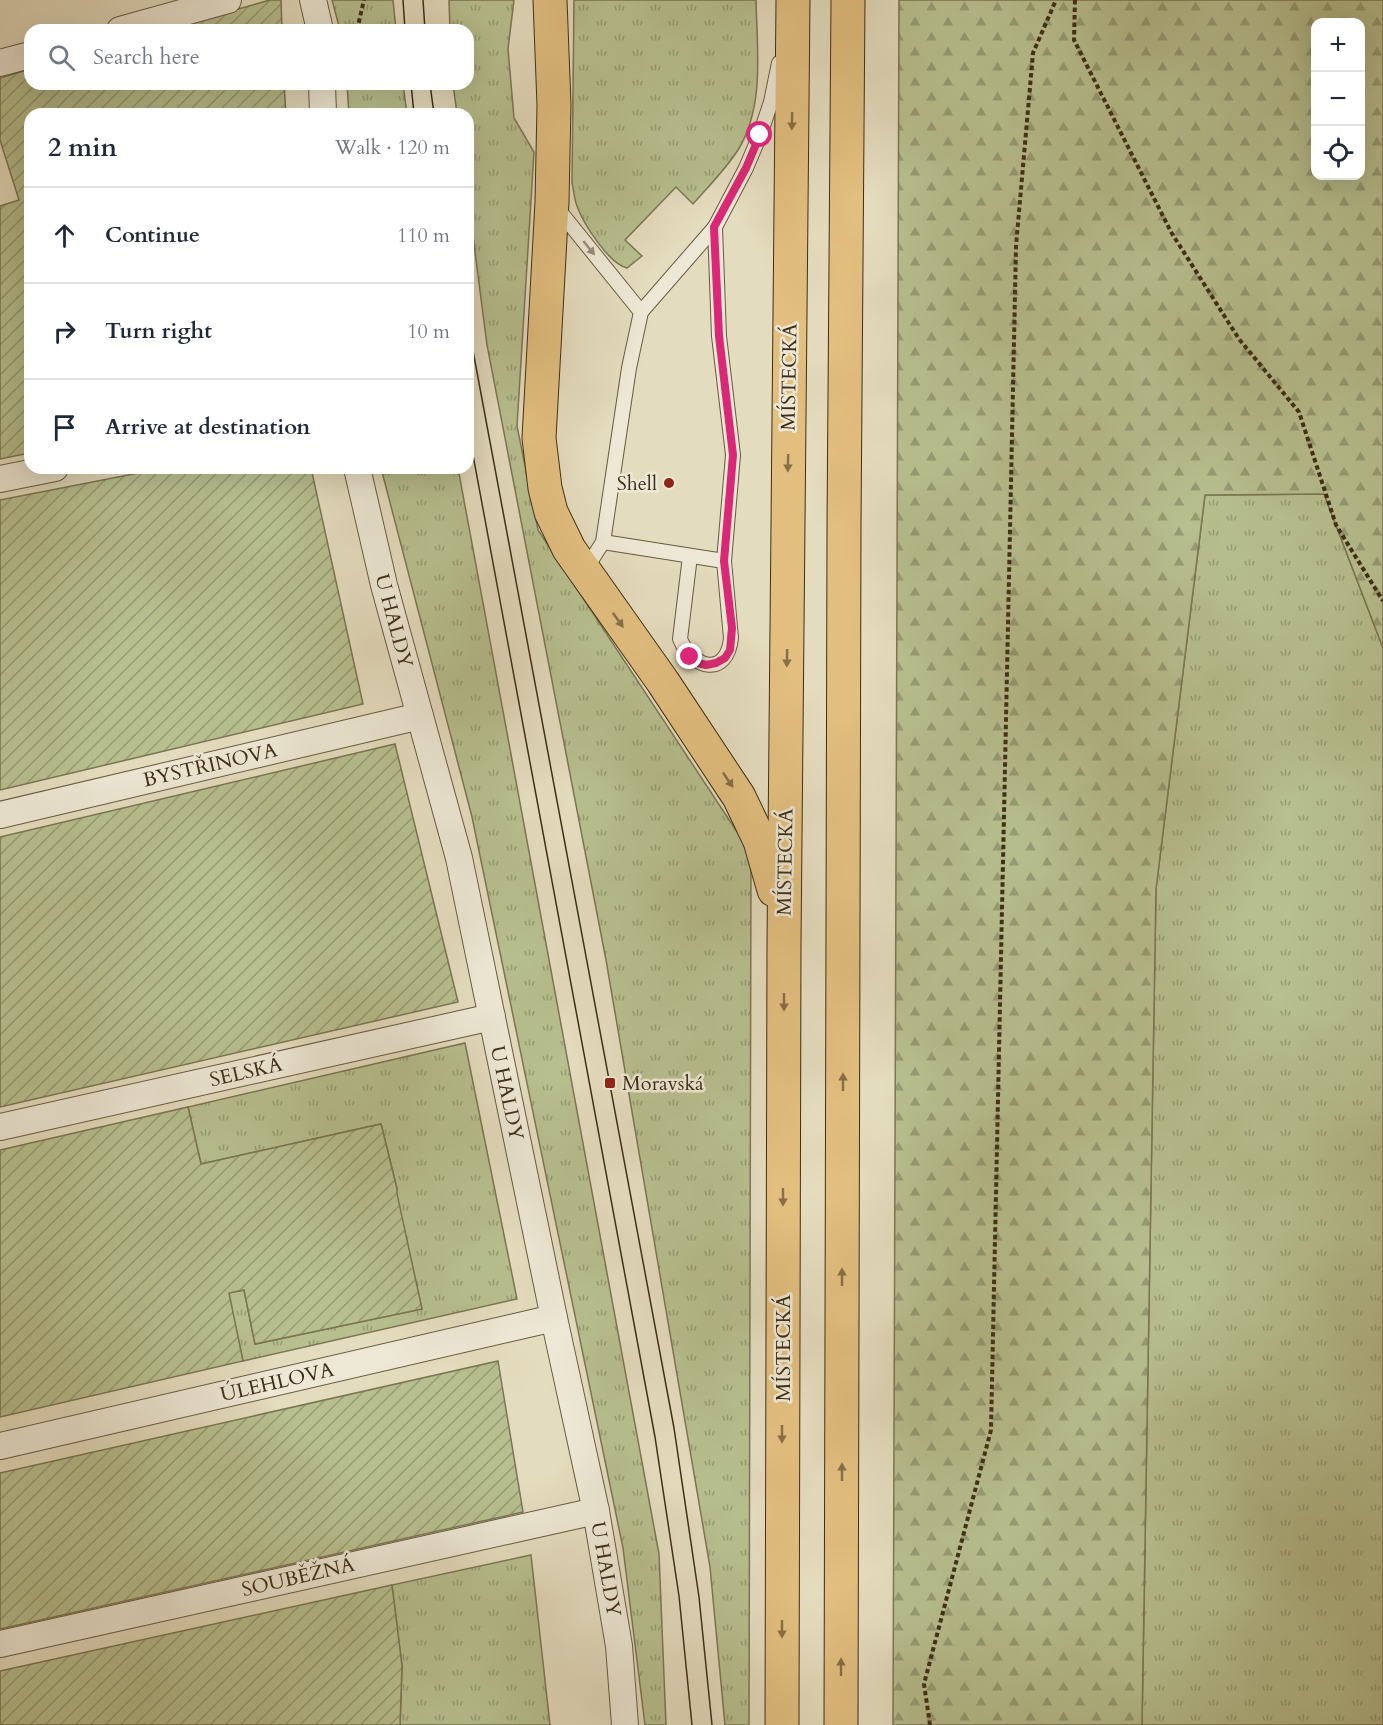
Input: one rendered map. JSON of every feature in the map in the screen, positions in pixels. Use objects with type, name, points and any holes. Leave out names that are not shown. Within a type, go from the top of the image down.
[{"type":"highway","points":[[550,0],[554,105],[552,202],[539,438],[545,488],[551,512],[564,540],[584,572],[663,682],[739,797],[760,841],[774,891],[784,943]]},
{"type":"highway","name":"MÍSTECKÁ","points":[[782,1725],[784,943],[791,0]]},
{"type":"highway","points":[[841,1725],[844,539],[848,0]]},
{"type":"street","points":[[142,24],[228,0]]},
{"type":"street","points":[[313,0],[319,24]]},
{"type":"street","points":[[0,63],[24,57]]},
{"type":"street","points":[[322,90],[323,108]]},
{"type":"street","points":[[0,478],[24,474]]},
{"type":"street","name":"U HALDY","points":[[358,474],[379,566],[459,858],[596,1511],[619,1646],[625,1725]]},
{"type":"street","name":"BYSTŘINOVA","points":[[0,815],[420,716]]},
{"type":"street","name":"SELSKÁ","points":[[0,1127],[492,1017]]},
{"type":"street","name":"ÚLEHLOVA","points":[[0,1446],[554,1318]]},
{"type":"street","name":"SOUBĚŽNÁ","points":[[0,1644],[596,1511]]},
{"type":"lane","points":[[584,572],[603,542],[629,368],[641,312],[714,227],[746,168],[771,102],[791,0]]},
{"type":"lane","points":[[552,202],[641,312]]},
{"type":"lane","points":[[690,556],[680,639],[690,657],[706,665],[725,658],[730,650],[732,628],[724,561],[733,455],[719,336],[714,227]]},
{"type":"lane","points":[[603,542],[724,561]]},
{"type":"path","points":[[358,24],[364,0]]},
{"type":"path","points":[[930,1725],[924,1684],[992,1430],[1016,246],[1033,53],[1056,0]]},
{"type":"path","points":[[1075,0],[1074,40],[1171,232],[1239,339],[1299,412],[1336,525],[1383,602]]},
{"type":"green space","points":[[270,0],[281,0],[282,24],[185,24]]},
{"type":"green space","points":[[332,0],[393,0],[395,24],[338,24]]},
{"type":"green space","points":[[449,0],[514,0],[508,49],[514,118],[534,152],[517,426],[538,530],[751,853],[749,1725],[725,1725],[710,1567],[606,960],[487,345],[474,244],[474,108],[456,108],[454,90],[474,90],[474,24],[450,24]]},
{"type":"green space","points":[[574,0],[756,0],[758,77],[747,133],[728,164],[693,204],[676,187],[625,240],[642,256],[627,268],[612,259],[591,232],[576,203],[572,183]]},
{"type":"green space","points":[[899,0],[1383,0],[1383,648],[1324,494],[1205,495],[1156,889],[1142,1725],[893,1725]]},
{"type":"green space","points":[[24,71],[24,90],[284,90],[286,108],[24,108],[24,454],[0,459],[0,206],[19,200],[0,140],[0,78]]},
{"type":"green space","points":[[347,90],[404,90],[406,108],[349,108]]},
{"type":"green space","points":[[133,474],[312,474],[363,704],[0,790],[0,500]]},
{"type":"green space","points":[[383,474],[459,474],[659,1554],[666,1725],[645,1725],[623,1548],[472,817]]},
{"type":"green space","points":[[1324,494],[1383,648],[1383,1725],[1142,1725],[1156,889],[1205,495]]},
{"type":"green space","points":[[395,744],[458,1002],[0,1107],[0,837]]},
{"type":"green space","points":[[465,1043],[517,1299],[243,1361],[228,1293],[244,1290],[255,1344],[422,1309],[396,1194],[397,1188],[381,1124],[201,1164],[188,1107]]},
{"type":"green space","points":[[188,1107],[201,1164],[381,1124],[422,1309],[255,1344],[244,1290],[229,1293],[243,1361],[0,1417],[0,1150]]},
{"type":"green space","points":[[498,1361],[523,1512],[0,1629],[0,1473]]},
{"type":"green space","points":[[531,1555],[550,1725],[400,1725],[402,1666],[392,1585]]},
{"type":"green space","points":[[392,1585],[402,1666],[400,1725],[0,1725],[0,1671]]},
{"type":"tram line","points":[[403,0],[405,24]]},
{"type":"tram line","points":[[423,0],[425,24]]},
{"type":"tram line","points":[[412,90],[413,108]]},
{"type":"tram line","points":[[431,90],[433,108]]},
{"type":"tram line","points":[[474,356],[674,1428],[699,1597],[712,1725]]},
{"type":"tram line","points":[[474,460],[655,1437],[679,1596],[692,1725]]},
{"type":"place","name":"Shell","points":[[669,483]]},
{"type":"place","name":"Moravská","points":[[610,1083]]},
{"type":"route","points":[[690,657],[706,665],[725,658],[730,650],[732,628],[724,561],[733,455],[719,336],[714,227],[746,168],[760,135]]}]
